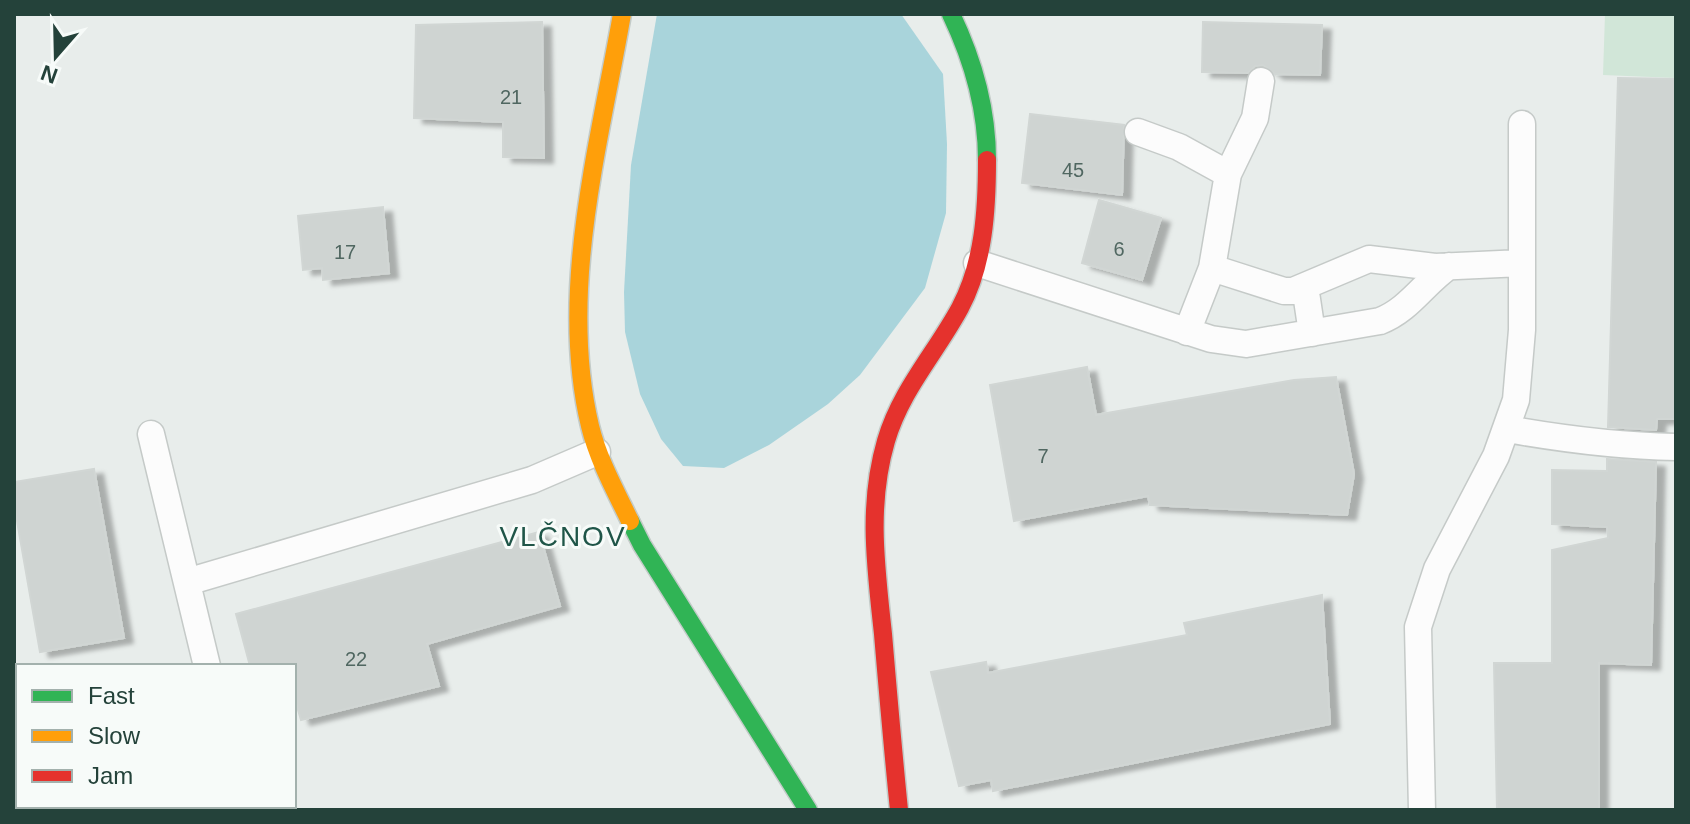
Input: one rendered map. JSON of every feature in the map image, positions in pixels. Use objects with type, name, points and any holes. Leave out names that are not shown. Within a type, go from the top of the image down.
[{"type":"street","points":[[622,14],[587,214],[578,288],[578,359],[584,401],[597,452],[642,545],[808,810]]},
{"type":"street","points":[[899,810],[875,561],[875,498],[882,457],[907,389],[965,297],[977,263],[987,177],[979,85],[969,49],[951,14]]},
{"type":"lane","points":[[1187,332],[1212,268],[1228,174],[1255,118],[1261,81]]},
{"type":"lane","points":[[1422,810],[1418,627],[1437,569],[1496,456],[1516,400],[1522,263],[1522,124]]},
{"type":"lane","points":[[1138,132],[1179,147],[1228,174]]},
{"type":"lane","points":[[1212,268],[1273,289],[1293,291],[1369,259],[1449,266],[1522,263]]},
{"type":"lane","points":[[977,263],[1187,332],[1219,341],[1246,344],[1380,321],[1396,315],[1449,266]]},
{"type":"lane","points":[[1305,286],[1312,333]]},
{"type":"lane","points":[[1507,429],[1572,441],[1633,447],[1676,447]]},
{"type":"lane","points":[[151,434],[207,664]]},
{"type":"lane","points":[[187,582],[532,480],[597,452]]},
{"type":"green space","points":[[1605,14],[1676,14],[1676,78],[1603,75]]},
{"type":"water","points":[[657,14],[901,14],[943,74],[947,144],[946,213],[925,288],[860,375],[828,404],[769,445],[724,468],[683,466],[661,439],[640,394],[625,332],[624,292],[631,165]]},
{"type":"building","points":[[542,22],[544,158],[503,157],[503,122],[414,118],[416,25]]},
{"type":"building","points":[[1203,22],[1322,25],[1320,75],[1275,74],[1263,65],[1255,66],[1248,73],[1202,72]]},
{"type":"building","points":[[1618,78],[1676,79],[1676,419],[1657,419],[1656,430],[1608,427]]},
{"type":"building","points":[[1030,114],[1124,125],[1122,195],[1022,183]]},
{"type":"building","points":[[1099,200],[1161,218],[1142,280],[1082,263]]},
{"type":"building","points":[[383,207],[389,273],[323,280],[322,268],[303,270],[298,216]]},
{"type":"building","points":[[1087,367],[1096,415],[1294,380],[1336,377],[1354,474],[1347,515],[1150,505],[1148,496],[1014,521],[990,385]]},
{"type":"building","points":[[1607,459],[1656,462],[1651,665],[1599,663],[1599,810],[1497,810],[1494,663],[1552,663],[1552,550],[1608,538],[1607,527],[1552,524],[1552,470],[1607,471]]},
{"type":"building","points":[[94,469],[124,638],[40,652],[14,504],[14,482]]},
{"type":"building","points":[[539,532],[560,606],[427,644],[439,686],[301,720],[296,703],[296,664],[249,664],[236,614]]},
{"type":"building","points":[[1322,595],[1330,724],[993,791],[991,780],[959,786],[931,672],[986,662],[988,673],[1187,635],[1184,623]]},
{"type":"traffic: fast","points":[[951,14],[977,85],[987,160]]},
{"type":"traffic: fast","points":[[630,521],[808,810]]},
{"type":"traffic: slow","points":[[622,14],[585,219],[578,324],[581,375],[593,438],[630,521]]},
{"type":"traffic: jam","points":[[899,810],[876,561],[875,513],[880,465],[900,405],[968,291],[979,254],[985,216],[987,160]]},
{"type":"district","name":"VLČNOV","points":[[563,536]]}]
